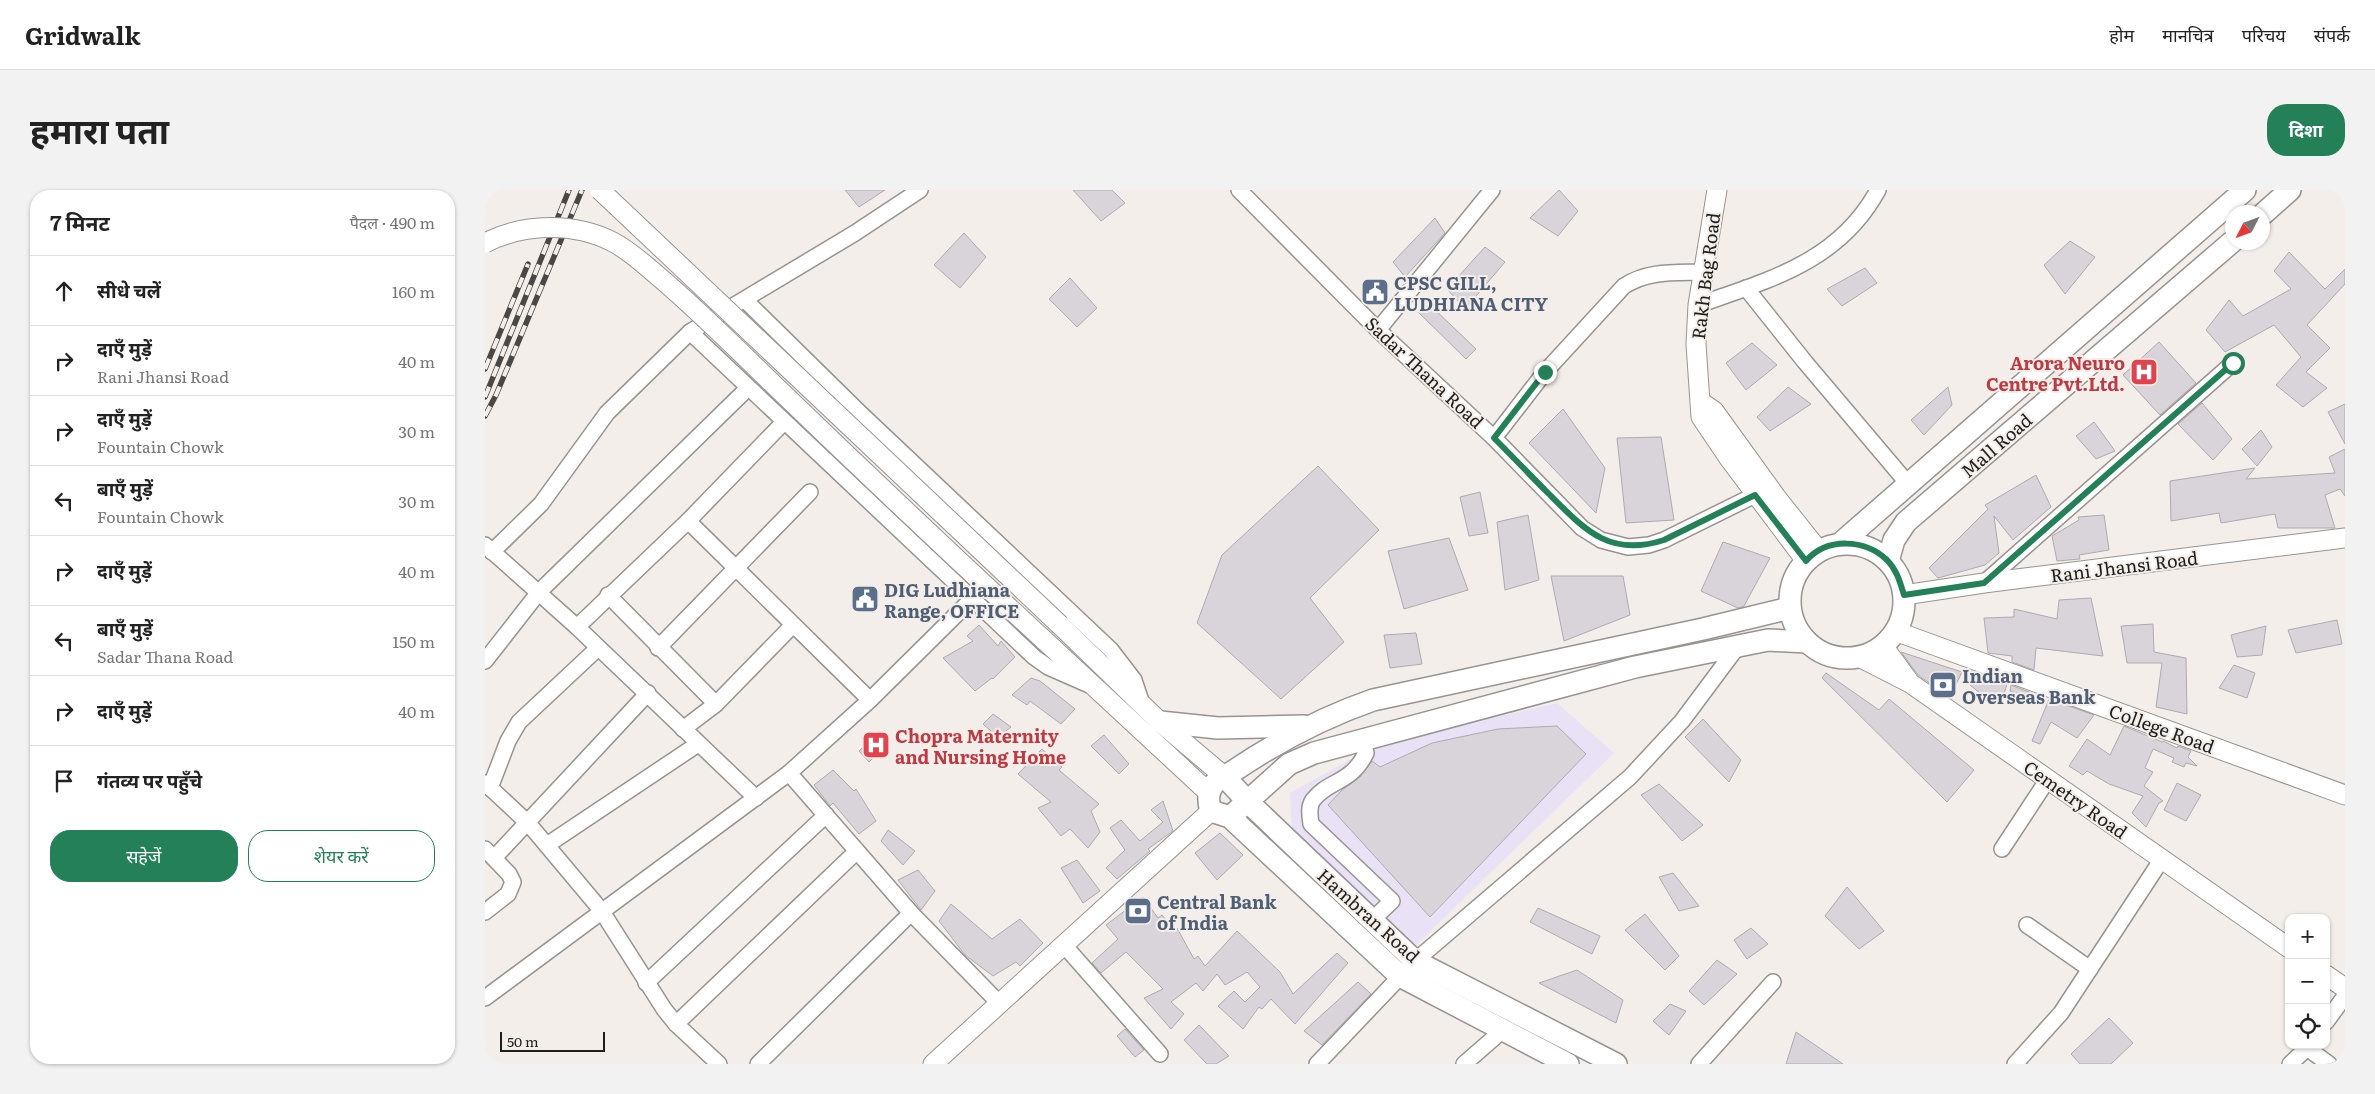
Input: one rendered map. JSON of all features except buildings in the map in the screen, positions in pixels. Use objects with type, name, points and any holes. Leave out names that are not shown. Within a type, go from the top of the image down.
[{"type":"main road","name":"Mall Road","points":[[1841,544],[2245,190]]},
{"type":"main road","points":[[2270,208],[2290,190]]},
{"type":"main road","name":"Mall Road","points":[[1888,561],[1894,540],[1906,522],[2225,248]]},
{"type":"main road","points":[[1841,544],[1859,545],[1875,551],[1888,561],[1899,577],[1904,595],[1903,614],[1889,639],[1859,657],[1841,658],[1823,653],[1807,642],[1796,627],[1790,608],[1791,589],[1797,571],[1812,556],[1841,544]]},
{"type":"main road","points":[[1790,608],[1703,629],[1373,700],[1351,708],[1273,746],[1216,782],[1217,807],[1247,801],[1289,764],[1314,753],[1635,667],[1768,640],[1807,642]]},
{"type":"main road","points":[[1160,722],[1218,728],[1316,725]]},
{"type":"main road","name":"Hambran Road","points":[[1225,776],[1247,801],[1415,961],[1616,1064]]},
{"type":"main road","name":"Hambran Road","points":[[1217,807],[1400,976],[1568,1064]]},
{"type":"street","points":[[600,190],[1060,625],[1143,707],[1225,776]]},
{"type":"street","points":[[756,798],[697,744],[647,693],[577,627],[489,548],[541,504],[607,413],[690,332],[742,302],[920,190]]},
{"type":"street","name":"Sadar Thana Road","points":[[1239,190],[1378,330],[1494,438],[1583,528],[1601,540],[1628,547],[1649,545],[1664,540],[1755,495]]},
{"type":"street","points":[[1378,330],[1492,190]]},
{"type":"street","name":"Rakh Bag Road","points":[[1717,190],[1698,305],[1696,358],[1701,402],[1700,412],[1703,421],[1755,495],[1812,556]]},
{"type":"street","points":[[1698,305],[1789,273],[1814,258],[1856,221],[1878,190]]},
{"type":"street","points":[[485,243],[495,238],[533,228],[559,227],[588,232],[613,242],[631,254],[687,300],[895,502],[1099,689],[1217,807],[1063,944],[933,1064]]},
{"type":"street","points":[[1494,438],[1545,372],[1624,286],[1637,277],[1652,273],[1704,272]]},
{"type":"street","points":[[1745,288],[1909,485]]},
{"type":"street","points":[[742,302],[1111,650],[1134,680],[1143,707]]},
{"type":"street","points":[[690,332],[747,389],[1047,667],[1099,689]]},
{"type":"street","points":[[1984,583],[2233,363]]},
{"type":"street","points":[[485,661],[539,592],[747,389]]},
{"type":"street","points":[[1701,402],[1714,411],[1776,497],[1812,556]]},
{"type":"street","points":[[577,627],[608,595],[687,521],[784,422]]},
{"type":"street","points":[[658,648],[811,492]]},
{"type":"street","points":[[687,521],[870,700]]},
{"type":"street","name":"Rani Jhansi Road","points":[[1904,595],[1984,583],[2345,538]]},
{"type":"street","points":[[608,595],[658,648],[716,704]]},
{"type":"street","points":[[485,998],[601,910],[789,773],[870,700],[972,599]]},
{"type":"street","points":[[683,729],[716,704],[793,625]]},
{"type":"street","points":[[1889,639],[1910,683]]},
{"type":"street","name":"College Road","points":[[1889,639],[2345,795]]},
{"type":"street","points":[[1317,1064],[1415,961],[1630,776],[1682,721],[1738,646]]},
{"type":"street","points":[[598,648],[519,722],[508,741],[488,786],[527,823],[601,910],[646,984],[676,1024],[719,1064]]},
{"type":"street","name":"Cemetry Road","points":[[1859,657],[1910,683],[2285,945]]},
{"type":"street","points":[[485,912],[508,894],[513,882],[509,874],[490,854],[527,823],[647,693]]},
{"type":"street","points":[[1362,740],[1366,752],[1360,765],[1352,773],[1312,801],[1310,811],[1311,824],[1392,901],[1372,920]]},
{"type":"street","points":[[547,846],[697,744]]},
{"type":"street","points":[[789,773],[911,913],[999,1003]]},
{"type":"street","points":[[2002,849],[2048,779]]},
{"type":"street","points":[[646,984],[826,815]]},
{"type":"street","points":[[676,1024],[857,851]]},
{"type":"street","points":[[2015,1064],[2061,1013],[2162,859]]},
{"type":"street","points":[[758,1064],[911,913]]},
{"type":"street","points":[[2027,925],[2090,969]]},
{"type":"street","points":[[1063,944],[1160,1054]]},
{"type":"street","points":[[2330,977],[2345,988]]},
{"type":"street","points":[[1699,1064],[1773,982]]},
{"type":"street","points":[[2330,1017],[2345,996]]},
{"type":"street","points":[[1464,1064],[1503,1030]]},
{"type":"street","points":[[2290,1064],[2306,1049]]},
{"type":"street","points":[[2310,1049],[2329,1064]]},
{"type":"shaded area","points":[[1557,703],[1614,753],[1414,947],[1292,835],[1290,793],[1376,745]]},
{"type":"railway","points":[[485,397],[569,190]]},
{"type":"railway","points":[[485,416],[496,395],[582,190]]},
{"type":"railway","points":[[485,369],[528,264]]},
{"type":"place","name":"CPSC GILL, LUDHIANA CITY","points":[[1375,292]]},
{"type":"place","name":"Arora Neuro Centre Pvt.Ltd.","points":[[2144,372]]},
{"type":"place","name":"DIG Ludhiana Range, OFFICE","points":[[865,599]]},
{"type":"place","name":"Indian Overseas Bank","points":[[1943,685]]},
{"type":"place","name":"Chopra Maternity and Nursing Home","points":[[876,745]]},
{"type":"place","name":"Central Bank of India","points":[[1138,911]]},
{"type":"route","points":[[1545,372],[1494,438],[1583,528],[1601,540],[1628,547],[1649,545],[1664,540],[1755,495],[1806,561],[1810,556],[1825,548],[1841,544],[1859,545],[1875,551],[1888,561],[1899,577],[1904,595],[1984,583],[2233,363]]}]
